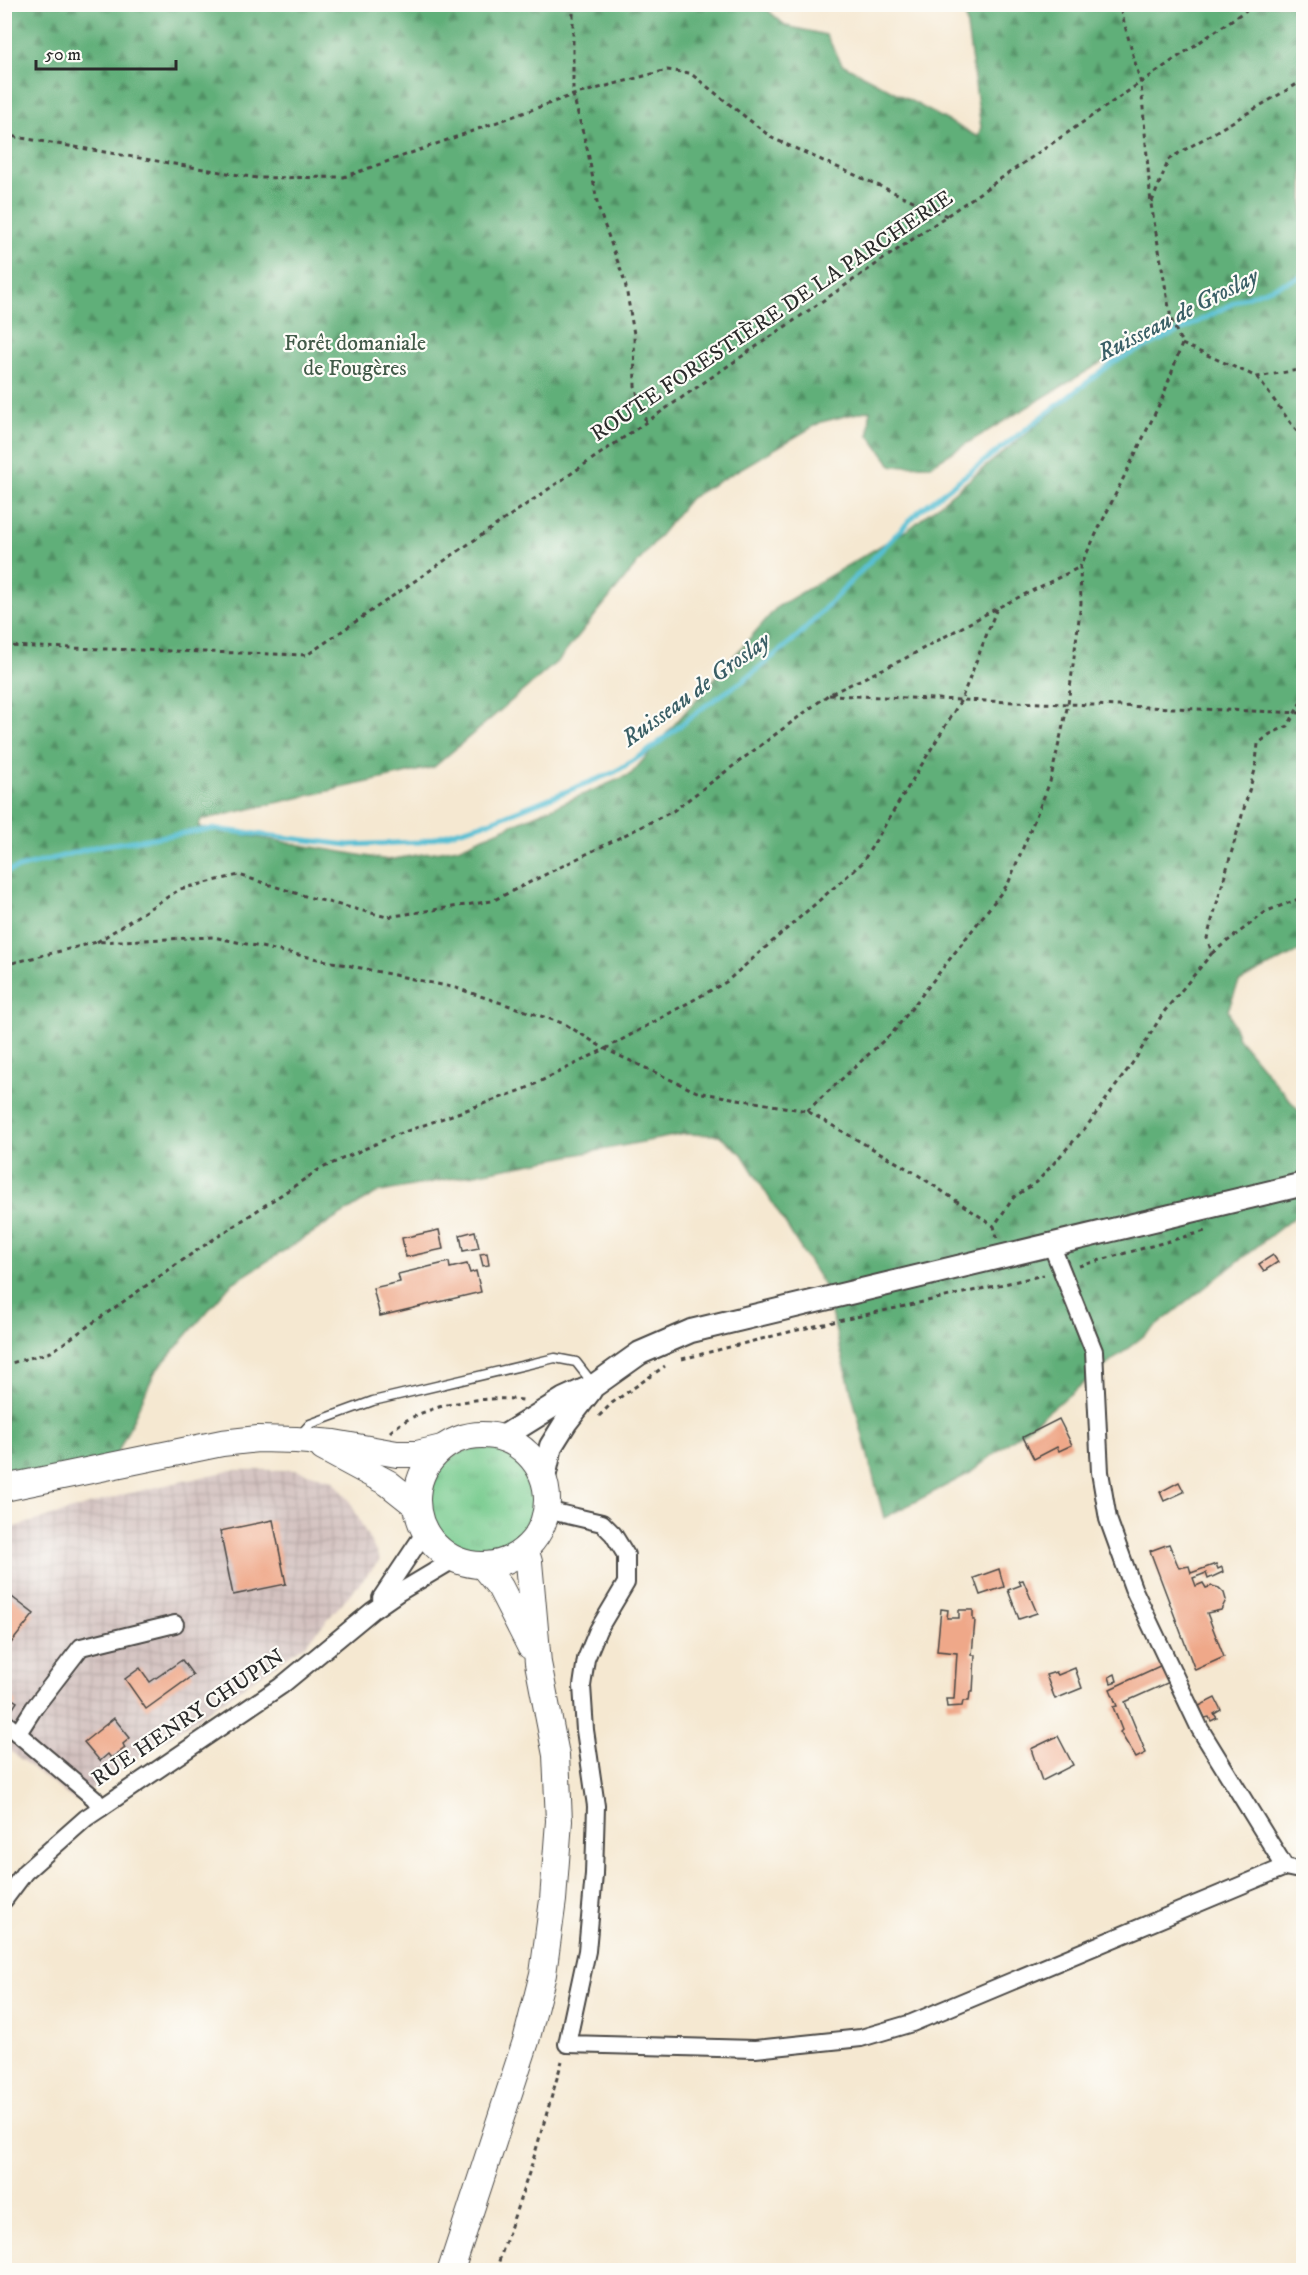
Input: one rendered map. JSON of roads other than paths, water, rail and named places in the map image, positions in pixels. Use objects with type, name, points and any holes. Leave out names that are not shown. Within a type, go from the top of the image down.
[{"type":"main road","points":[[503,1437],[564,1400],[595,1385],[640,1353],[691,1331],[1304,1184]]},
{"type":"main road","points":[[544,1478],[551,1446],[566,1422],[595,1385]]},
{"type":"main road","points":[[4,1488],[222,1443],[258,1439],[304,1441],[397,1454],[417,1454],[442,1448],[465,1437],[478,1435],[503,1437],[529,1454],[538,1465],[547,1491],[546,1510],[539,1532],[525,1549],[496,1564],[468,1564],[443,1552],[425,1532],[417,1506],[417,1492],[425,1467],[442,1448]]},
{"type":"main road","points":[[304,1441],[388,1483],[417,1506]]},
{"type":"main road","points":[[451,2271],[526,2041],[543,1974],[554,1900],[560,1821],[556,1755],[538,1663],[529,1562],[525,1549]]},
{"type":"main road","points":[[482,1565],[500,1587],[538,1663]]},
{"type":"street","points":[[1051,1244],[1094,1351],[1100,1472],[1108,1519],[1133,1588],[1200,1729],[1285,1867]]},
{"type":"street","points":[[546,1510],[602,1524],[613,1534],[626,1555],[626,1583],[598,1630],[586,1659],[582,1686],[585,1730],[596,1806],[594,1874],[587,1951],[567,2044],[755,2049],[861,2038],[923,2019],[1285,1867],[1304,1871]]},
{"type":"street","points":[[372,1611],[411,1557],[425,1532]]},
{"type":"street","points":[[372,1611],[416,1581],[455,1559]]},
{"type":"street","name":"RUE HENRY CHUPIN","points":[[4,1722],[94,1798],[101,1808],[281,1686],[372,1611]]},
{"type":"street","points":[[18,1733],[34,1708],[81,1647],[176,1624]]},
{"type":"street","points":[[4,1900],[25,1872],[86,1818],[101,1808]]},
{"type":"lane","points":[[304,1441],[310,1424],[373,1401],[555,1358],[576,1362],[595,1385]]},
{"type":"waterway","name":"Ruisseau de Groslay","points":[[4,872],[99,846],[213,829],[348,845],[420,842],[489,822],[615,772],[648,751],[705,706],[744,680],[798,636],[919,511],[1115,361],[1241,299],[1304,276]]},
{"type":"park label","name":"Forêt domaniale de Fougères","points":[[355,356]]}]
